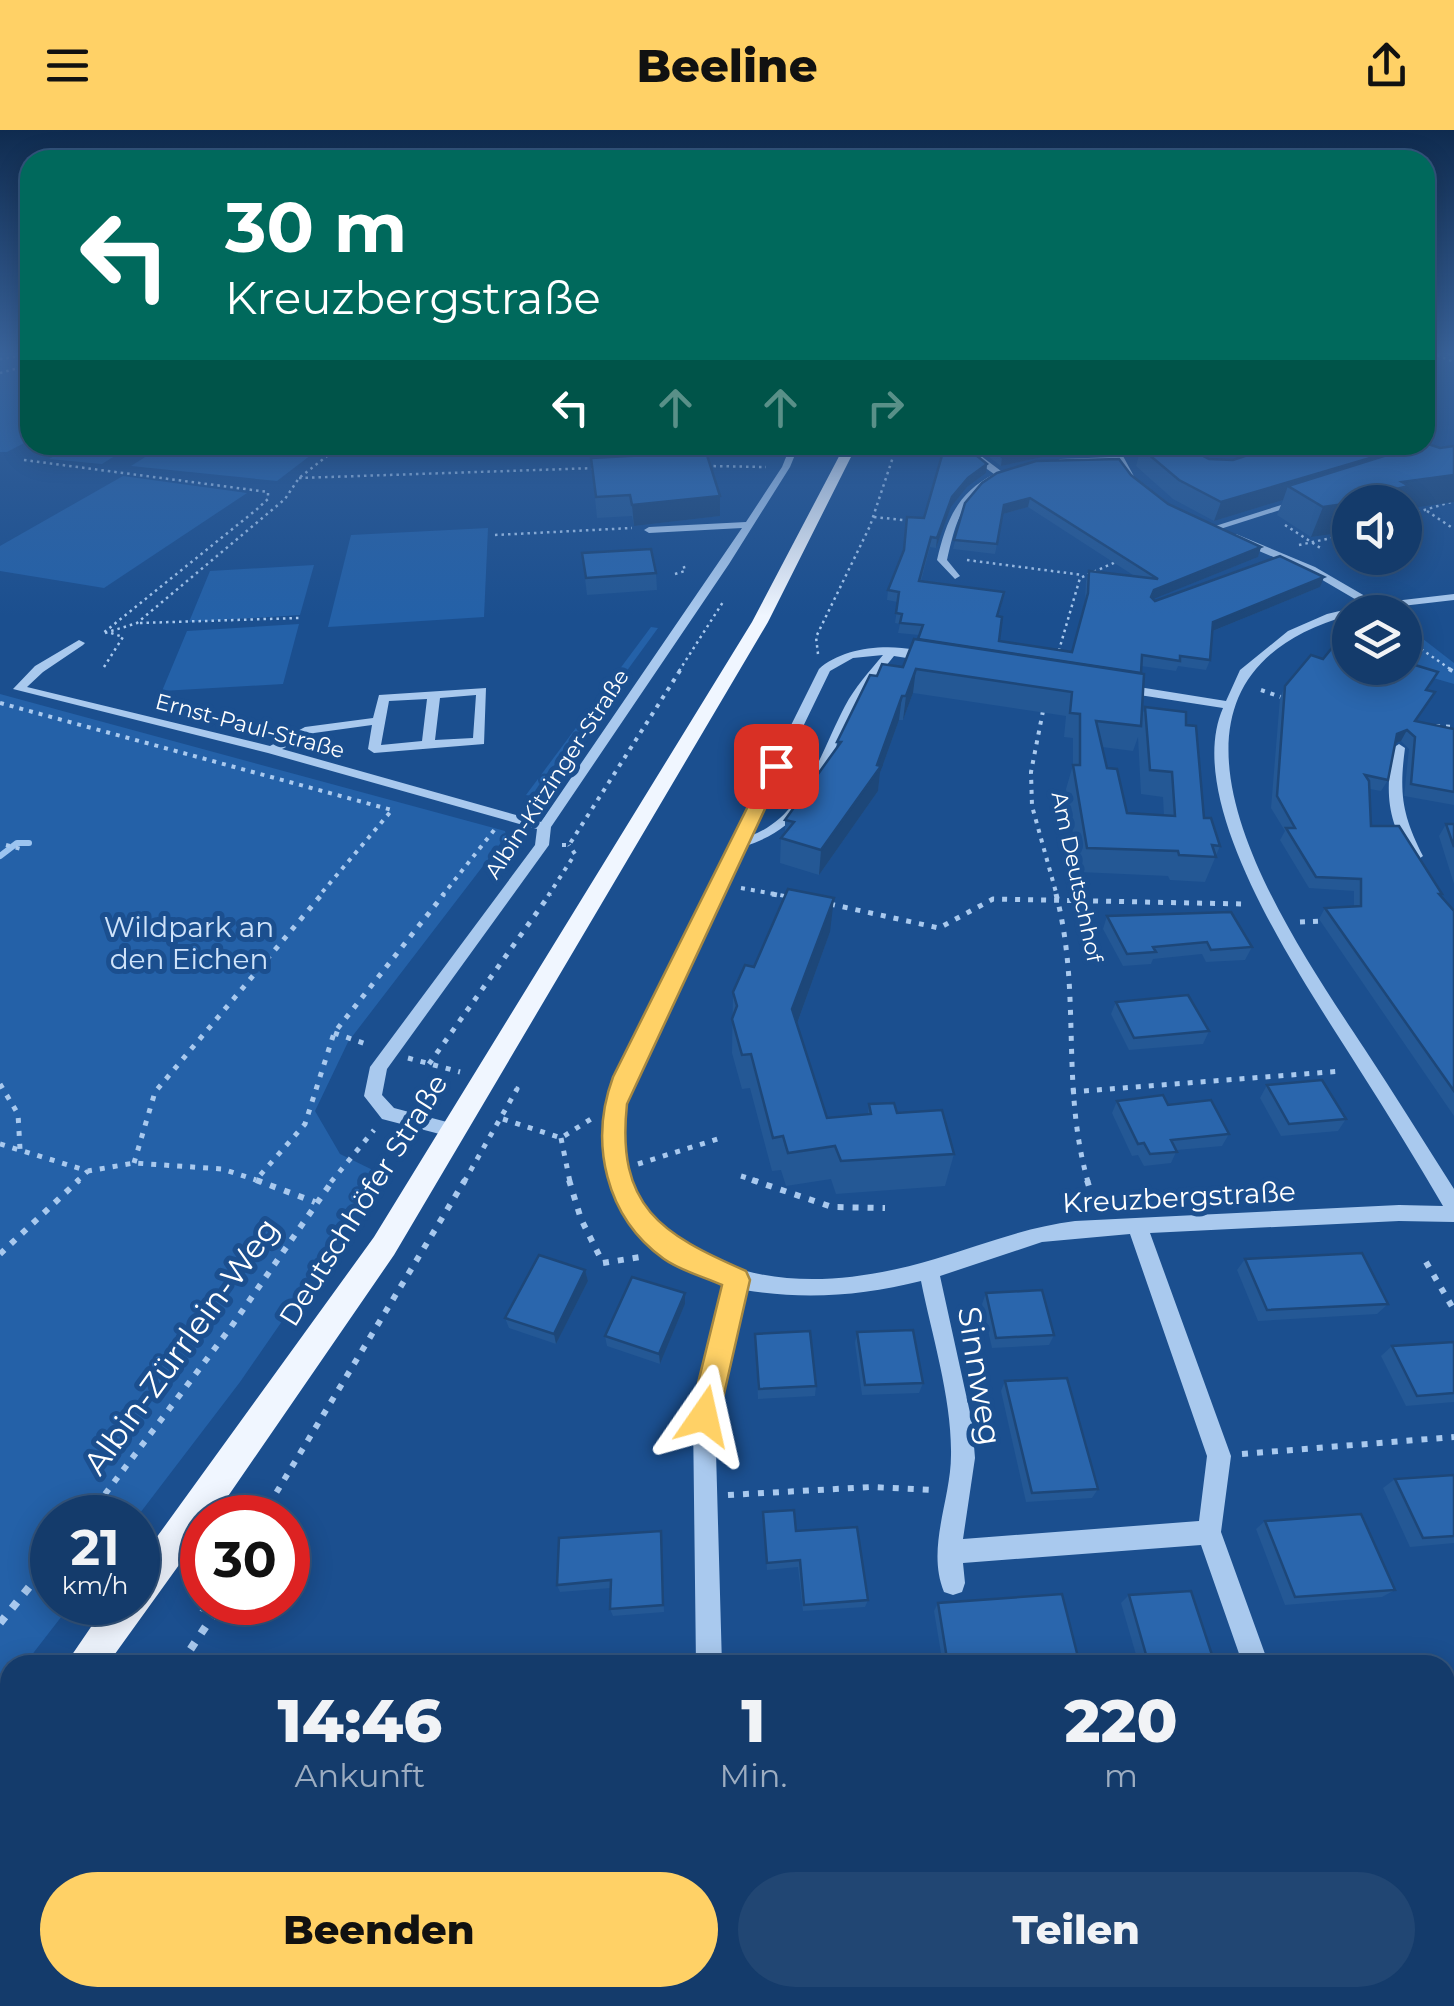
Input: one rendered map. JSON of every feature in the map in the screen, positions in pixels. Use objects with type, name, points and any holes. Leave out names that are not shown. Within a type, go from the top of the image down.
[{"type":"main road","name":"Deutschhöfer Straße","points":[[160,1562],[320,1340],[455,1131],[760,622],[846,455]]},
{"type":"main road","points":[[91,1655],[113,1625]]},
{"type":"street","name":"Albin-Kitzinger-Straße","points":[[388,1114],[373,1096],[378,1067],[543,836],[791,455]]},
{"type":"street","points":[[976,455],[1000,474]]},
{"type":"street","points":[[1117,455],[1137,482]]},
{"type":"street","points":[[1041,464],[1119,460]]},
{"type":"street","points":[[955,576],[942,560],[951,524],[964,497],[1015,469]]},
{"type":"street","points":[[1307,500],[1211,527],[1282,555],[1355,595]]},
{"type":"street","points":[[649,530],[747,525]]},
{"type":"street","points":[[1264,563],[1282,555]]},
{"type":"street","points":[[1422,601],[1454,597]]},
{"type":"street","points":[[1332,618],[1289,634],[1266,652],[1239,683],[1228,704],[1222,766],[1238,843],[1277,923],[1454,1206]]},
{"type":"street","name":"Ernst-Paul-Straße","points":[[79,643],[39,668],[19,688],[272,750],[504,818],[543,836]]},
{"type":"street","points":[[738,844],[773,834],[817,782],[855,700],[892,652]]},
{"type":"street","points":[[830,664],[850,655],[892,652],[945,660]]},
{"type":"street","name":"Kreuzbergstraße","points":[[830,664],[821,675],[718,884],[615,1104],[612,1132],[616,1172],[637,1216],[674,1252],[737,1280],[801,1289],[845,1288],[928,1271],[1040,1234],[1137,1225],[1454,1214]]},
{"type":"street","points":[[1109,686],[1228,704]]},
{"type":"street","points":[[482,692],[479,741],[374,748],[383,698],[434,694],[482,692]]},
{"type":"street","points":[[428,745],[434,694]]},
{"type":"street","points":[[272,750],[286,738],[311,728],[379,721]]},
{"type":"street","points":[[1399,748],[1391,792],[1397,816],[1423,869]]},
{"type":"street","points":[[388,1114],[455,1131]]},
{"type":"street","points":[[1137,1225],[1219,1456],[1209,1532],[1252,1655]]},
{"type":"street","name":"Sinnweg","points":[[928,1271],[961,1422],[963,1458],[949,1552],[953,1583]]},
{"type":"street","points":[[709,1655],[704,1416],[737,1280]]},
{"type":"street","points":[[949,1552],[1209,1532]]},
{"type":"path","points":[[137,623],[285,499],[299,478],[328,455]]},
{"type":"path","points":[[830,664],[816,651],[816,638],[873,517],[894,455]]},
{"type":"path","points":[[24,460],[268,492],[268,499],[256,510],[106,633]]},
{"type":"path","points":[[704,466],[785,468]]},
{"type":"path","points":[[299,478],[599,468]]},
{"type":"path","points":[[1422,511],[1454,501]]},
{"type":"path","points":[[1422,508],[1454,528]]},
{"type":"path","points":[[873,517],[951,524]]},
{"type":"path","points":[[1278,520],[1322,549]]},
{"type":"path","points":[[495,535],[649,530]]},
{"type":"path","points":[[1269,550],[1332,538]]},
{"type":"path","points":[[984,562],[1083,576],[1134,555]]},
{"type":"path","points":[[674,574],[684,571],[683,562]]},
{"type":"path","points":[[1092,579],[1111,572],[1102,568]]},
{"type":"path","points":[[1056,661],[1083,576]]},
{"type":"path","points":[[569,845],[726,599]]},
{"type":"path","points":[[79,643],[137,623],[299,618]]},
{"type":"path","points":[[104,667],[122,637],[106,633]]},
{"type":"path","points":[[1422,650],[1454,672]]},
{"type":"path","points":[[1239,683],[1286,698]]},
{"type":"path","points":[[0,704],[392,810],[154,1092],[134,1163]]},
{"type":"path","name":"Am Deutschhof","points":[[1044,706],[1031,772],[1032,806],[1058,900],[1072,975],[1071,1092],[1077,1144],[1102,1228]]},
{"type":"path","points":[[1435,726],[1454,727]]},
{"type":"path","points":[[256,1180],[305,1124],[334,1033],[504,818]]},
{"type":"path","points":[[429,1064],[575,854],[569,845],[543,836]]},
{"type":"path","points":[[6,845],[25,850]]},
{"type":"path","points":[[718,884],[798,898]]},
{"type":"path","points":[[816,902],[938,928],[993,899],[1228,904]]},
{"type":"path","points":[[1323,922],[1342,921]]},
{"type":"path","points":[[1071,1092],[1369,1069]]},
{"type":"path","points":[[0,1084],[13,1097],[17,1110],[20,1150]]},
{"type":"path","points":[[561,1138],[615,1104]]},
{"type":"path","name":"Albin-Zürrlein-Weg","points":[[104,1495],[231,1327],[315,1202],[388,1114]]},
{"type":"path","points":[[503,1119],[561,1138]]},
{"type":"path","points":[[561,1138],[569,1187],[588,1240],[603,1263],[674,1252]]},
{"type":"path","points":[[616,1172],[721,1138]]},
{"type":"path","points":[[0,1144],[88,1171],[134,1163],[222,1169],[315,1202]]},
{"type":"path","points":[[0,1254],[88,1171]]},
{"type":"path","points":[[741,1176],[832,1207],[885,1208]]},
{"type":"path","points":[[1426,1262],[1454,1310]]},
{"type":"path","points":[[1219,1456],[1454,1437]]},
{"type":"path","points":[[705,1496],[871,1487],[955,1492]]},
{"type":"path","points":[[0,1623],[30,1587]]},
{"type":"path","points":[[187,1655],[207,1625]]},
{"type":"green space","points":[[0,441],[20,441],[20,445],[0,452]]},
{"type":"green space","points":[[56,455],[116,455],[102,464],[49,459]]},
{"type":"green space","points":[[148,455],[311,455],[277,481],[131,466]]},
{"type":"green space","points":[[123,476],[247,493],[104,588],[0,571],[0,546]]},
{"type":"green space","points":[[488,528],[484,617],[328,627],[351,535]]},
{"type":"green space","points":[[314,565],[300,615],[189,622],[210,571]]},
{"type":"green space","points":[[299,624],[283,684],[162,691],[187,631]]},
{"type":"green space","points":[[651,627],[658,628],[535,797],[526,795]]},
{"type":"green space","points":[[1422,638],[1454,663],[1454,684],[1422,675]]},
{"type":"green space","name":"Wildpark an den Eichen","points":[[0,694],[505,831],[506,836],[348,1042],[315,1111],[340,1154],[383,1175],[240,1382],[154,1495],[30,1495],[30,1625],[55,1625],[32,1655],[0,1655]]},
{"type":"building","points":[[1435,446],[1454,446],[1454,475],[1402,482],[1407,485],[1332,485],[1332,506],[1323,507],[1288,486],[1387,455],[1435,455]]},
{"type":"building","points":[[707,455],[720,496],[632,505],[630,495],[596,497],[591,458]]},
{"type":"building","points":[[942,455],[976,455],[987,464],[952,497],[937,538],[931,537],[919,581],[1004,592],[997,616],[1002,617],[999,641],[1072,652],[1088,593],[1089,571],[1158,579],[1030,498],[1004,505],[997,544],[954,540],[965,503],[997,473],[1036,461],[1119,459],[1131,475],[1168,504],[1261,547],[1154,590],[1151,597],[1155,601],[1280,556],[1324,577],[1213,622],[1210,660],[1180,656],[1180,661],[1142,655],[1141,673],[918,639],[923,625],[900,623],[902,614],[896,613],[899,592],[888,590],[904,550],[907,517],[924,518]]},
{"type":"building","points":[[1149,455],[1202,455],[1233,460],[1248,455],[1380,455],[1221,502],[1179,480]]},
{"type":"building","points":[[651,549],[656,573],[586,578],[582,553]]},
{"type":"building","points":[[914,639],[1144,674],[1141,726],[1096,721],[1107,768],[1117,769],[1127,813],[1175,816],[1172,772],[1150,770],[1145,707],[1186,712],[1186,725],[1196,726],[1204,818],[1211,818],[1220,846],[1212,845],[1216,857],[1179,855],[1178,851],[1087,848],[1073,765],[1080,765],[1080,714],[1070,713],[1072,692],[916,669],[877,765],[881,766],[821,850],[781,838],[794,822],[785,820],[841,742],[837,742],[870,675],[877,676],[882,664],[903,667]]},
{"type":"building","points":[[1332,648],[1332,685],[1422,685],[1422,667],[1438,672],[1426,690],[1435,692],[1415,721],[1454,729],[1454,792],[1411,784],[1415,737],[1407,730],[1397,734],[1388,780],[1365,775],[1369,781],[1371,826],[1399,826],[1439,894],[1454,911],[1454,1091],[1325,908],[1361,906],[1361,879],[1316,877],[1286,828],[1295,828],[1277,796],[1285,686],[1311,655],[1323,659]]},
{"type":"building","points":[[1446,824],[1454,824],[1454,847]]},
{"type":"building","points":[[788,889],[834,898],[792,1009],[827,1118],[871,1114],[869,1104],[894,1103],[897,1113],[942,1110],[954,1154],[841,1161],[835,1146],[788,1153],[783,1136],[773,1138],[751,1054],[742,1055],[732,1019],[737,1006],[733,992],[745,965],[754,967]]},
{"type":"building","points":[[1231,912],[1252,947],[1211,950],[1207,942],[1153,947],[1156,952],[1127,954],[1107,916]]},
{"type":"building","points":[[1188,995],[1209,1031],[1134,1038],[1116,1002]]},
{"type":"building","points":[[1322,1080],[1346,1119],[1289,1124],[1267,1085]]},
{"type":"building","points":[[1163,1095],[1168,1105],[1211,1100],[1229,1134],[1171,1140],[1177,1152],[1150,1154],[1144,1143],[1138,1144],[1117,1101]]},
{"type":"building","points":[[1362,1253],[1388,1304],[1267,1310],[1245,1259]]},
{"type":"building","points":[[539,1255],[585,1270],[554,1334],[505,1318]]},
{"type":"building","points":[[632,1277],[685,1293],[659,1354],[605,1336]]},
{"type":"building","points":[[1042,1290],[1054,1335],[996,1338],[986,1293]]},
{"type":"building","points":[[913,1330],[923,1383],[865,1385],[857,1332]]},
{"type":"building","points":[[810,1331],[816,1386],[759,1389],[755,1334]]},
{"type":"building","points":[[1454,1342],[1454,1393],[1417,1396],[1392,1346]]},
{"type":"building","points":[[1067,1378],[1098,1489],[1032,1493],[1005,1381]]},
{"type":"building","points":[[1454,1475],[1454,1536],[1423,1538],[1395,1479]]},
{"type":"building","points":[[794,1510],[796,1531],[857,1527],[868,1600],[804,1605],[800,1560],[767,1563],[763,1512]]},
{"type":"building","points":[[1361,1514],[1395,1590],[1295,1597],[1265,1521]]},
{"type":"building","points":[[661,1531],[663,1605],[610,1609],[611,1580],[557,1585],[559,1538]]},
{"type":"building","points":[[1191,1591],[1212,1655],[1146,1655],[1129,1595]]},
{"type":"building","points":[[1062,1594],[1077,1655],[946,1655],[938,1603]]},
{"type":"waterway","points":[[0,856],[17,843],[29,843]]},
{"type":"route","points":[[704,1416],[709,1382],[737,1280],[674,1252],[637,1216],[616,1172],[612,1132],[615,1104],[776,766]]}]
